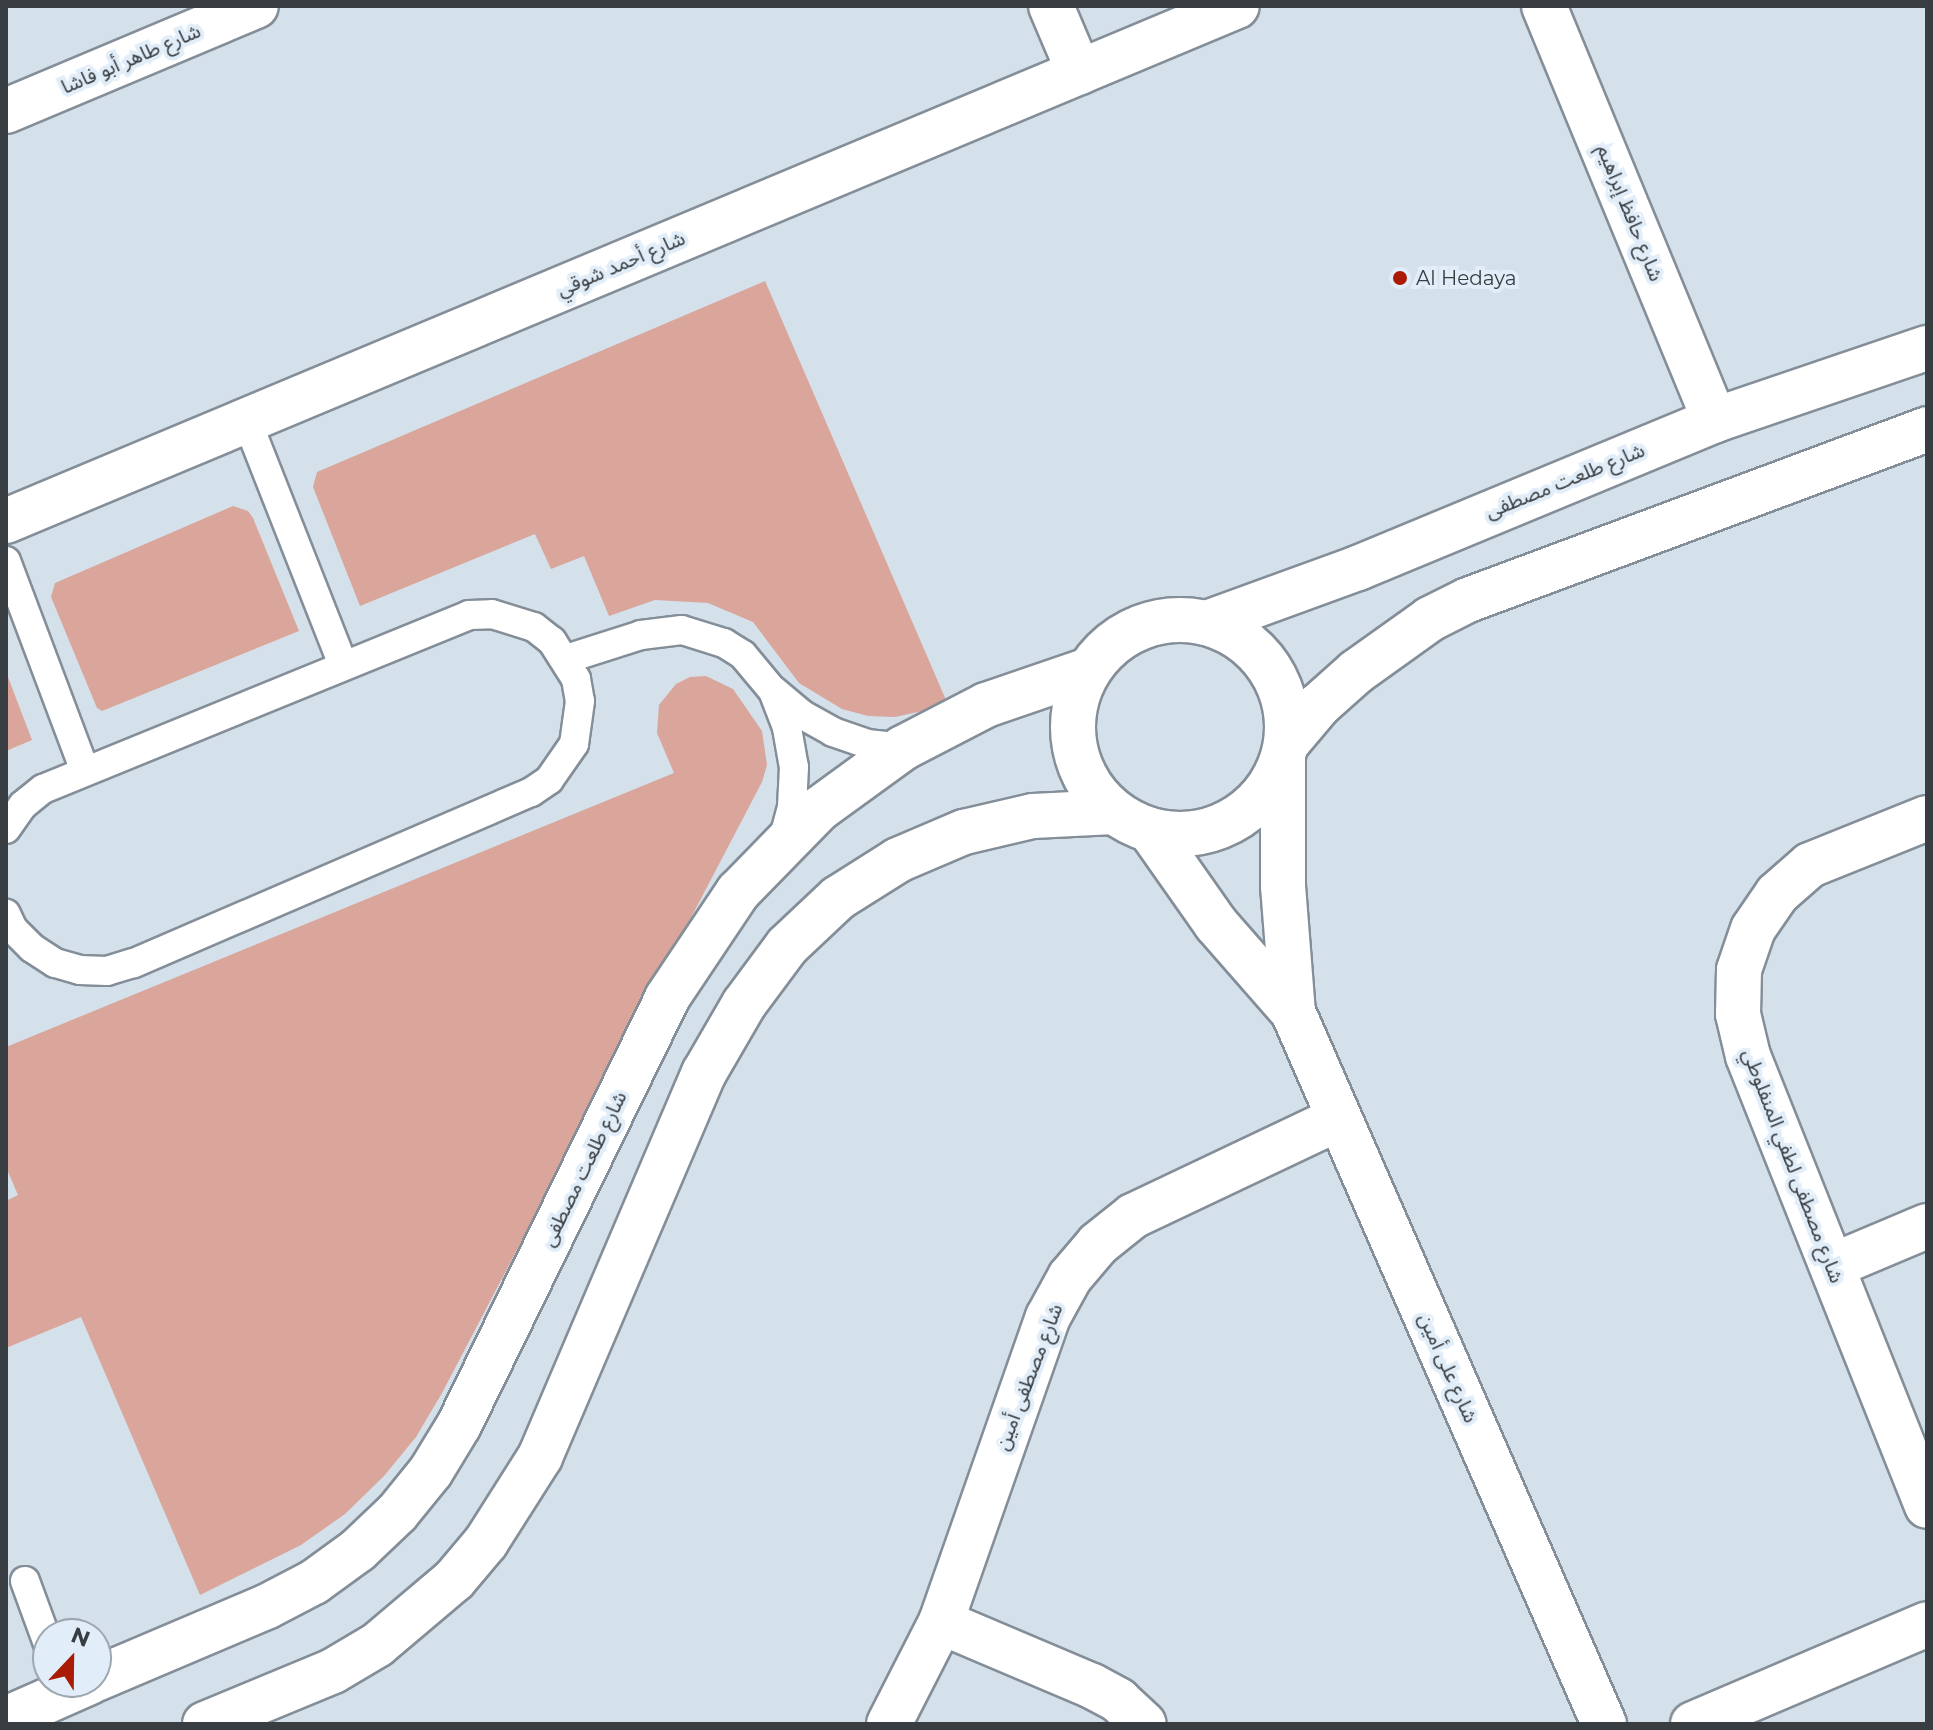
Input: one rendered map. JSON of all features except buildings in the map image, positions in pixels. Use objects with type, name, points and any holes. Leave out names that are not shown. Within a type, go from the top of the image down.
[{"type":"street","points":[[1051,6],[1079,72]]},
{"type":"street","name":"شارع أحمد شوقي","points":[[7,530],[247,421],[1237,6]]},
{"type":"street","name":"شارع حافظ إبراهيم","points":[[1544,6],[1715,420]]},
{"type":"street","name":"شارع طاهر أبو فاشا","points":[[6,111],[238,9]]},
{"type":"street","name":"شارع طلعت مصطفى","points":[[1207,623],[1335,577],[1715,420],[1927,348]]},
{"type":"street","points":[[205,1724],[333,1671],[377,1645],[454,1580],[486,1542],[540,1457],[704,1073],[744,1004],[787,946],[838,898],[898,860],[964,832],[1033,816],[1132,821],[1183,834],[1204,830],[1245,813],[1268,789],[1285,751],[1319,705],[1356,672],[1430,619],[1468,600],[1927,429]]},
{"type":"street","points":[[1132,821],[1089,782],[1074,745],[1074,707],[1088,670],[1111,644],[1140,627],[1173,620],[1207,623],[1236,635],[1260,656],[1278,682],[1286,711],[1285,751]]},
{"type":"street","name":"شارع طلعت مصطفى","points":[[112,1670],[266,1607],[314,1582],[358,1550],[397,1513],[431,1471],[459,1425],[667,998],[738,892],[781,845],[819,809],[903,748],[986,705],[1088,670]]},
{"type":"street","name":"شارع على أمين","points":[[1285,751],[1283,886],[1293,1012]]},
{"type":"street","name":"شارع مصطفى لطفي المنفلوطي","points":[[1927,818],[1810,865],[1777,894],[1753,929],[1739,970],[1738,1014],[1748,1056],[1927,1506]]},
{"type":"street","name":"شارع على أمين","points":[[1132,821],[1293,1012],[1604,1724]]},
{"type":"street","name":"شارع مصطفى أمين","points":[[889,1724],[941,1622],[1048,1317],[1070,1277],[1098,1244],[1133,1216],[1339,1118]]},
{"type":"street","points":[[1832,1266],[1927,1226]]},
{"type":"street","points":[[941,1622],[1092,1686],[1118,1700],[1144,1724]]},
{"type":"street","points":[[1693,1724],[1927,1624]]},
{"type":"street","name":"شارع طلعت مصطفى","points":[[6,1719],[49,1698]]},
{"type":"lane","points":[[247,421],[343,665]]},
{"type":"lane","points":[[7,530],[85,771]]},
{"type":"lane","points":[[6,829],[23,805],[43,789],[446,622],[492,614],[534,627],[566,659],[576,679],[580,701],[574,744],[549,780],[531,792],[133,963],[107,971],[80,970],[55,963],[32,948],[13,929],[6,914]]},
{"type":"lane","points":[[566,659],[641,635],[682,630],[713,638],[743,655],[773,691],[801,714],[833,732],[867,744],[903,748]]},
{"type":"lane","points":[[773,691],[787,728],[794,767],[792,807],[781,845]]},
{"type":"lane","points":[[25,1581],[39,1618]]},
{"type":"shaded area","points":[[765,281],[946,700],[922,711],[895,717],[868,716],[842,709],[799,683],[753,622],[708,603],[655,600],[609,616],[584,556],[551,569],[535,534],[360,606],[313,487],[317,472]]},
{"type":"shaded area","points":[[233,506],[248,511],[253,518],[299,631],[102,711],[97,708],[51,597],[55,583]]},
{"type":"shaded area","points":[[6,672],[32,740],[6,751]]},
{"type":"shaded area","points":[[706,676],[733,689],[762,731],[767,765],[762,782],[442,1393],[416,1437],[384,1476],[345,1514],[301,1545],[200,1595],[81,1317],[6,1348],[6,1201],[18,1195],[6,1167],[6,1047],[674,773],[657,733],[659,705],[676,684],[690,677]]},
{"type":"place","name":"Al Hedaya","points":[[1400,278]]}]
